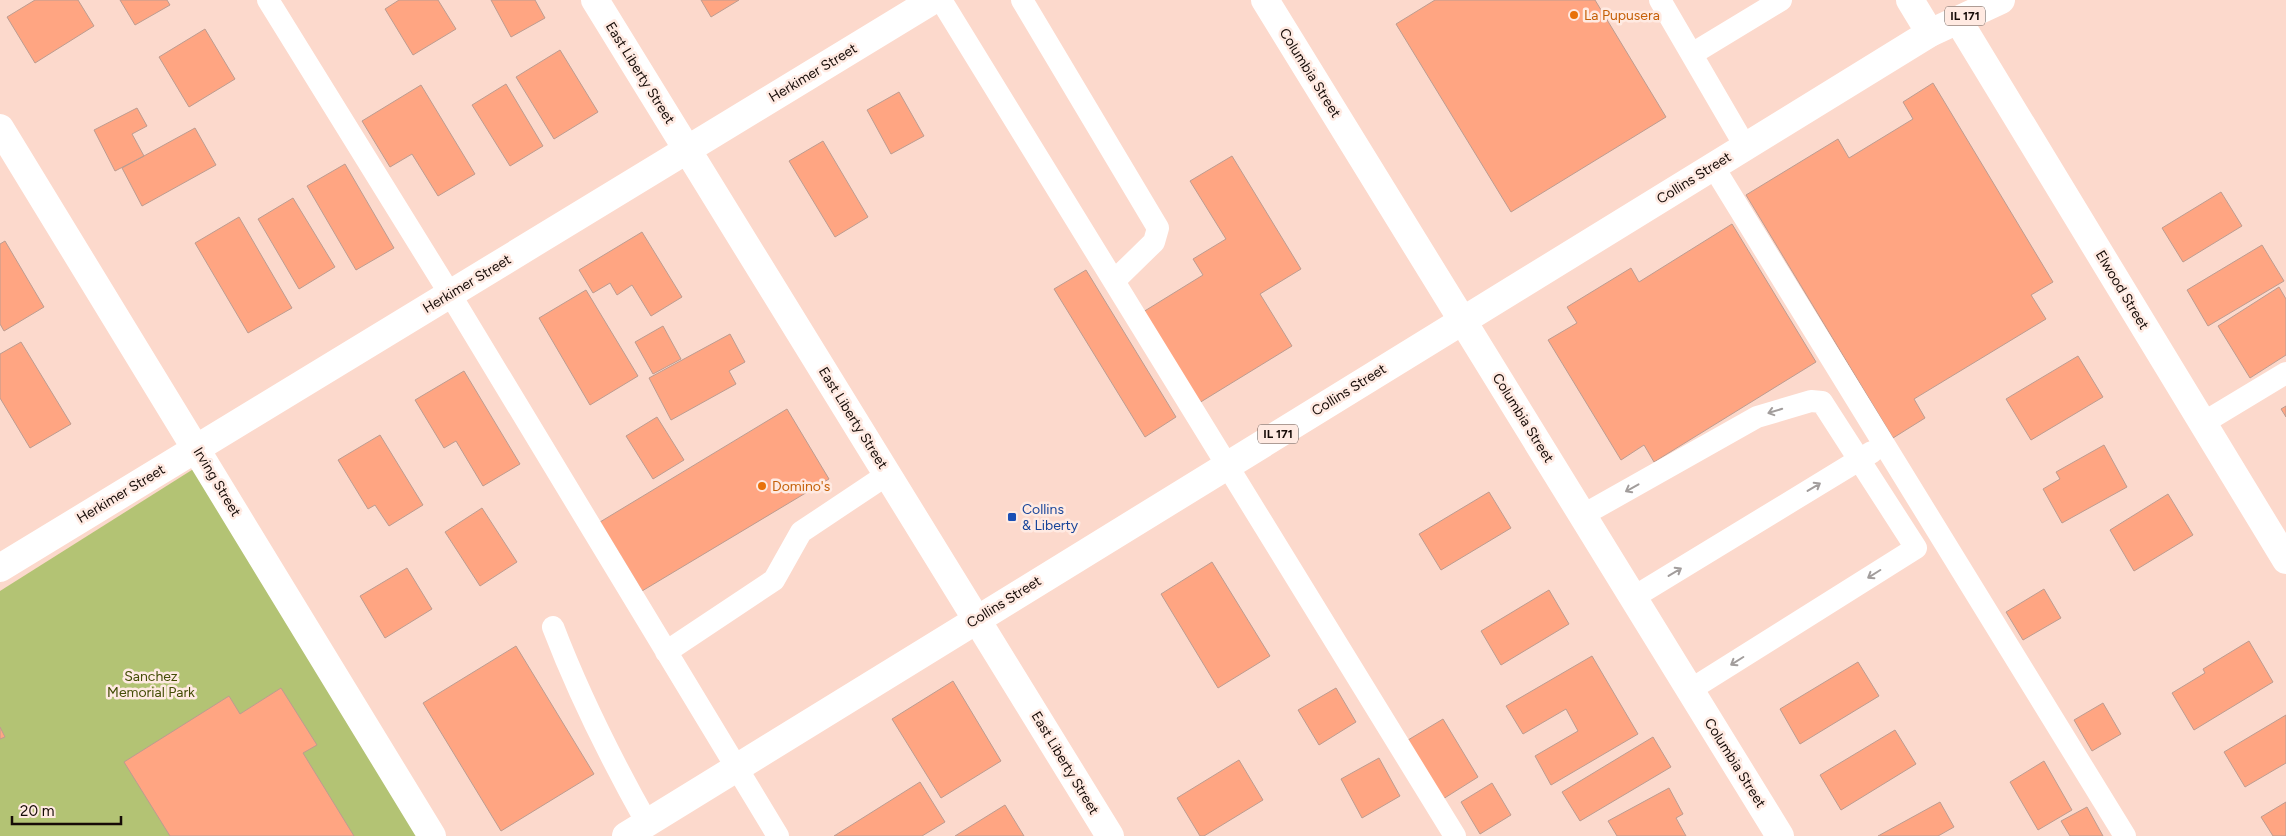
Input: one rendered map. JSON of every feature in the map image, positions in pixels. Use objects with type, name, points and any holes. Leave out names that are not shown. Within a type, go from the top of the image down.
[{"type":"street","name":"East Liberty Street","points":[[595,0],[1110,836]]},
{"type":"street","name":"Herkimer Street","points":[[0,568],[933,0]]},
{"type":"street","name":"Columbia Street","points":[[1265,0],[1780,836]]},
{"type":"street","points":[[1910,0],[1930,32]]},
{"type":"street","name":"Collins Street","points":[[636,829],[1930,32],[2001,0]]},
{"type":"street","name":"Elwood Street","points":[[1958,20],[2286,560]]},
{"type":"street","name":"Irving Street","points":[[0,128],[432,836]]},
{"type":"lane","points":[[268,0],[450,294],[778,836]]},
{"type":"lane","points":[[941,0],[1455,836]]},
{"type":"lane","points":[[1022,0],[1158,228],[1154,242],[1114,281]]},
{"type":"lane","points":[[1660,0],[1745,146]]},
{"type":"lane","points":[[1692,54],[1781,0]]},
{"type":"lane","points":[[1713,166],[2126,836]]},
{"type":"lane","points":[[2203,423],[2286,373]]},
{"type":"lane","points":[[1583,515],[1757,417],[1811,400],[1822,402],[1916,548],[1690,690]]},
{"type":"lane","points":[[1634,597],[1884,444]]},
{"type":"lane","points":[[666,652],[774,580],[801,532],[888,474]]},
{"type":"lane","points":[[553,627],[573,680],[613,764],[636,829]]},
{"type":"green space","name":"Sanchez Memorial Park","points":[[195,468],[424,836],[0,836],[0,591]]},
{"type":"building","points":[[35,0],[78,0],[94,26],[35,63],[7,17]]},
{"type":"building","points":[[120,0],[167,0],[170,5],[135,25]]},
{"type":"building","points":[[399,0],[438,0],[456,29],[413,55],[385,9]]},
{"type":"building","points":[[491,0],[535,0],[545,18],[511,37]]},
{"type":"building","points":[[701,0],[739,0],[711,17]]},
{"type":"building","points":[[1435,0],[1595,0],[1666,117],[1511,212],[1396,24]]},
{"type":"building","points":[[205,29],[235,79],[189,107],[159,57]]},
{"type":"building","points":[[560,50],[598,112],[554,139],[516,77]]},
{"type":"building","points":[[1933,83],[2053,282],[2031,295],[2046,319],[1914,399],[1925,418],[1893,438],[1746,195],[1838,139],[1849,158],[1913,119],[1903,102]]},
{"type":"building","points":[[506,84],[543,146],[510,166],[472,105]]},
{"type":"building","points":[[421,85],[475,174],[438,196],[412,154],[390,167],[362,121]]},
{"type":"building","points":[[899,92],[924,136],[891,154],[867,110]]},
{"type":"building","points":[[137,108],[147,126],[132,134],[144,156],[115,171],[94,130]]},
{"type":"building","points":[[195,128],[216,165],[142,206],[122,168]]},
{"type":"building","points":[[823,141],[868,217],[835,237],[789,161]]},
{"type":"building","points":[[1232,156],[1301,269],[1260,294],[1292,346],[1199,403],[1143,312],[1203,275],[1193,259],[1226,239],[1190,181]]},
{"type":"building","points":[[345,164],[394,248],[356,270],[307,186]]},
{"type":"building","points":[[2221,192],[2242,226],[2183,262],[2162,228]]},
{"type":"building","points":[[293,198],[335,267],[299,289],[258,219]]},
{"type":"building","points":[[239,217],[292,308],[248,333],[195,243]]},
{"type":"building","points":[[1732,224],[1816,362],[1654,462],[1644,445],[1621,460],[1548,340],[1577,323],[1567,307],[1631,268],[1639,282]]},
{"type":"building","points":[[642,232],[682,297],[651,316],[632,285],[617,295],[610,283],[593,293],[579,270]]},
{"type":"building","points":[[5,241],[44,307],[4,331],[0,324],[0,244]]},
{"type":"building","points":[[2262,245],[2284,281],[2208,326],[2187,290]]},
{"type":"building","points":[[1086,270],[1176,417],[1145,437],[1054,289]]},
{"type":"building","points":[[2279,287],[2286,299],[2286,355],[2250,378],[2218,326]]},
{"type":"building","points":[[586,290],[638,376],[590,405],[539,318]]},
{"type":"building","points":[[663,326],[681,359],[653,374],[635,342]]},
{"type":"building","points":[[730,334],[745,362],[729,371],[736,384],[671,420],[649,378]]},
{"type":"building","points":[[21,342],[71,424],[30,448],[0,398],[0,354]]},
{"type":"building","points":[[2078,356],[2103,397],[2031,440],[2006,399]]},
{"type":"building","points":[[464,371],[520,464],[483,486],[456,441],[444,448],[415,400]]},
{"type":"building","points":[[2286,406],[2286,417],[2281,409]]},
{"type":"building","points":[[787,409],[829,479],[642,591],[600,522]]},
{"type":"building","points":[[657,417],[684,460],[653,479],[626,436]]},
{"type":"building","points":[[380,435],[423,505],[389,526],[375,505],[368,509],[338,460]]},
{"type":"building","points":[[2104,445],[2127,487],[2062,523],[2043,489],[2060,479],[2056,472]]},
{"type":"building","points":[[1489,492],[1511,528],[1441,570],[1419,534]]},
{"type":"building","points":[[2168,494],[2193,535],[2134,571],[2110,530]]},
{"type":"building","points":[[482,508],[517,562],[480,586],[445,532]]},
{"type":"building","points":[[1212,562],[1270,656],[1218,688],[1161,594]]},
{"type":"building","points":[[407,568],[432,609],[385,638],[360,596]]},
{"type":"building","points":[[2044,589],[2061,618],[2023,640],[2006,612]]},
{"type":"building","points":[[1549,590],[1569,624],[1501,665],[1481,631]]},
{"type":"building","points":[[2249,641],[2273,682],[2194,730],[2172,693],[2205,673],[2203,669]]},
{"type":"building","points":[[516,646],[594,774],[501,831],[423,703]]},
{"type":"building","points":[[1592,656],[1638,734],[1551,785],[1535,756],[1578,731],[1566,709],[1523,734],[1506,706]]},
{"type":"building","points":[[1858,662],[1879,696],[1800,744],[1780,709]]},
{"type":"building","points":[[953,681],[1001,761],[941,798],[892,719]]},
{"type":"building","points":[[281,688],[317,745],[303,753],[354,836],[170,836],[124,762],[229,696],[240,714]]},
{"type":"building","points":[[1336,688],[1356,722],[1319,745],[1298,710]]},
{"type":"building","points":[[2103,703],[2121,734],[2092,751],[2074,720]]},
{"type":"building","points":[[2286,715],[2286,763],[2245,787],[2224,752]]},
{"type":"building","points":[[1443,719],[1478,777],[1443,799],[1408,740]]},
{"type":"building","points":[[0,727],[5,737],[0,739]]},
{"type":"building","points":[[1895,730],[1916,764],[1841,810],[1820,775]]},
{"type":"building","points":[[1653,737],[1671,767],[1580,821],[1562,792]]},
{"type":"building","points":[[1379,758],[1400,796],[1362,818],[1341,779]]},
{"type":"building","points":[[1239,760],[1263,800],[1204,836],[1200,836],[1177,798]]},
{"type":"building","points":[[2044,761],[2072,810],[2038,830],[2010,782]]},
{"type":"building","points":[[920,782],[945,822],[922,836],[834,836]]},
{"type":"building","points":[[1492,783],[1511,815],[1480,834],[1461,802]]},
{"type":"building","points":[[1669,788],[1683,814],[1676,818],[1686,836],[1617,836],[1608,821]]},
{"type":"building","points":[[1940,802],[1954,827],[1938,836],[1878,836]]},
{"type":"building","points":[[2286,802],[2286,836],[2273,836],[2261,817]]},
{"type":"building","points":[[1005,805],[1024,836],[955,836]]},
{"type":"building","points":[[2087,807],[2103,836],[2070,836],[2061,821]]},
{"type":"place","name":"La Pupusera","points":[[1574,15]]},
{"type":"place","name":"Domino's","points":[[762,486]]},
{"type":"place","name":"Collins & Liberty","points":[[1012,517]]}]
